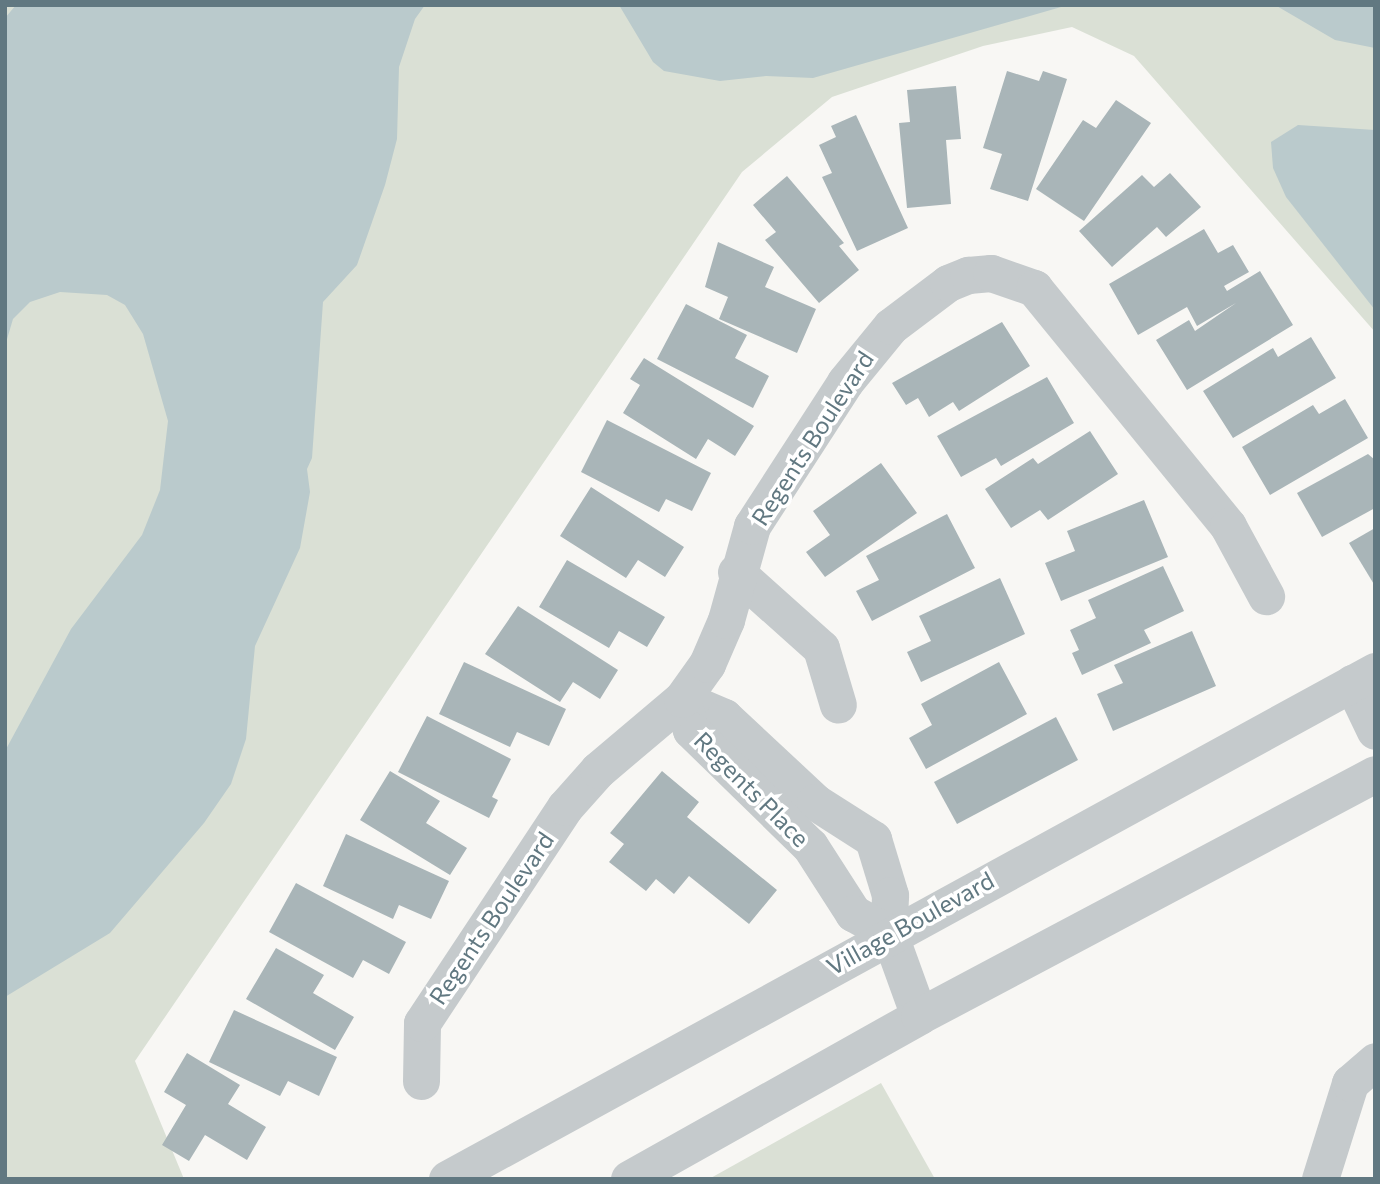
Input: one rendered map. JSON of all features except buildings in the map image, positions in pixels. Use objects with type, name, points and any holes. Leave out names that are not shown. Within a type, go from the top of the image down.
[{"type":"street","name":"Regents Boulevard","points":[[421,1081],[422,1023],[565,807],[598,770],[682,699],[718,643],[736,572],[764,505],[875,343],[948,283],[968,275],[991,273],[1034,288],[1228,526],[1266,596]]},
{"type":"street","points":[[736,572],[821,648],[838,705]]},
{"type":"street","points":[[1364,677],[1375,731]]},
{"type":"street","name":"Village Boulevard","points":[[447,1179],[888,933],[1364,677]]},
{"type":"street","name":"Regents Place","points":[[682,699],[691,730],[810,846],[853,913],[888,933]]},
{"type":"street","name":"Regents Place","points":[[682,699],[724,717],[815,802],[873,839],[890,895],[888,933],[919,1016]]},
{"type":"street","points":[[629,1179],[919,1016],[1375,774]]},
{"type":"street","points":[[1330,1171],[1350,1083],[1375,1061]]},
{"type":"shaded area","points":[[5,5],[1375,5],[1375,332],[1134,56],[1072,27],[983,46],[832,97],[742,172],[135,1061],[184,1179],[5,1179]]},
{"type":"shaded area","points":[[16,5],[425,5],[415,19],[399,67],[397,139],[385,185],[357,265],[323,302],[312,458],[307,469],[310,492],[300,548],[255,646],[246,739],[231,784],[204,823],[110,933],[5,997],[5,751],[71,629],[142,535],[160,490],[168,421],[143,334],[125,305],[107,295],[60,292],[30,302],[13,319],[5,346],[5,18]]},
{"type":"shaded area","points":[[619,5],[1068,5],[813,78],[766,76],[720,81],[664,71],[653,62]]},
{"type":"shaded area","points":[[1275,5],[1375,5],[1375,48],[1335,40]]},
{"type":"shaded area","points":[[1298,125],[1375,130],[1375,310],[1286,197],[1273,168],[1271,142]]},
{"type":"shaded area","points":[[881,1083],[935,1179],[709,1179]]}]
